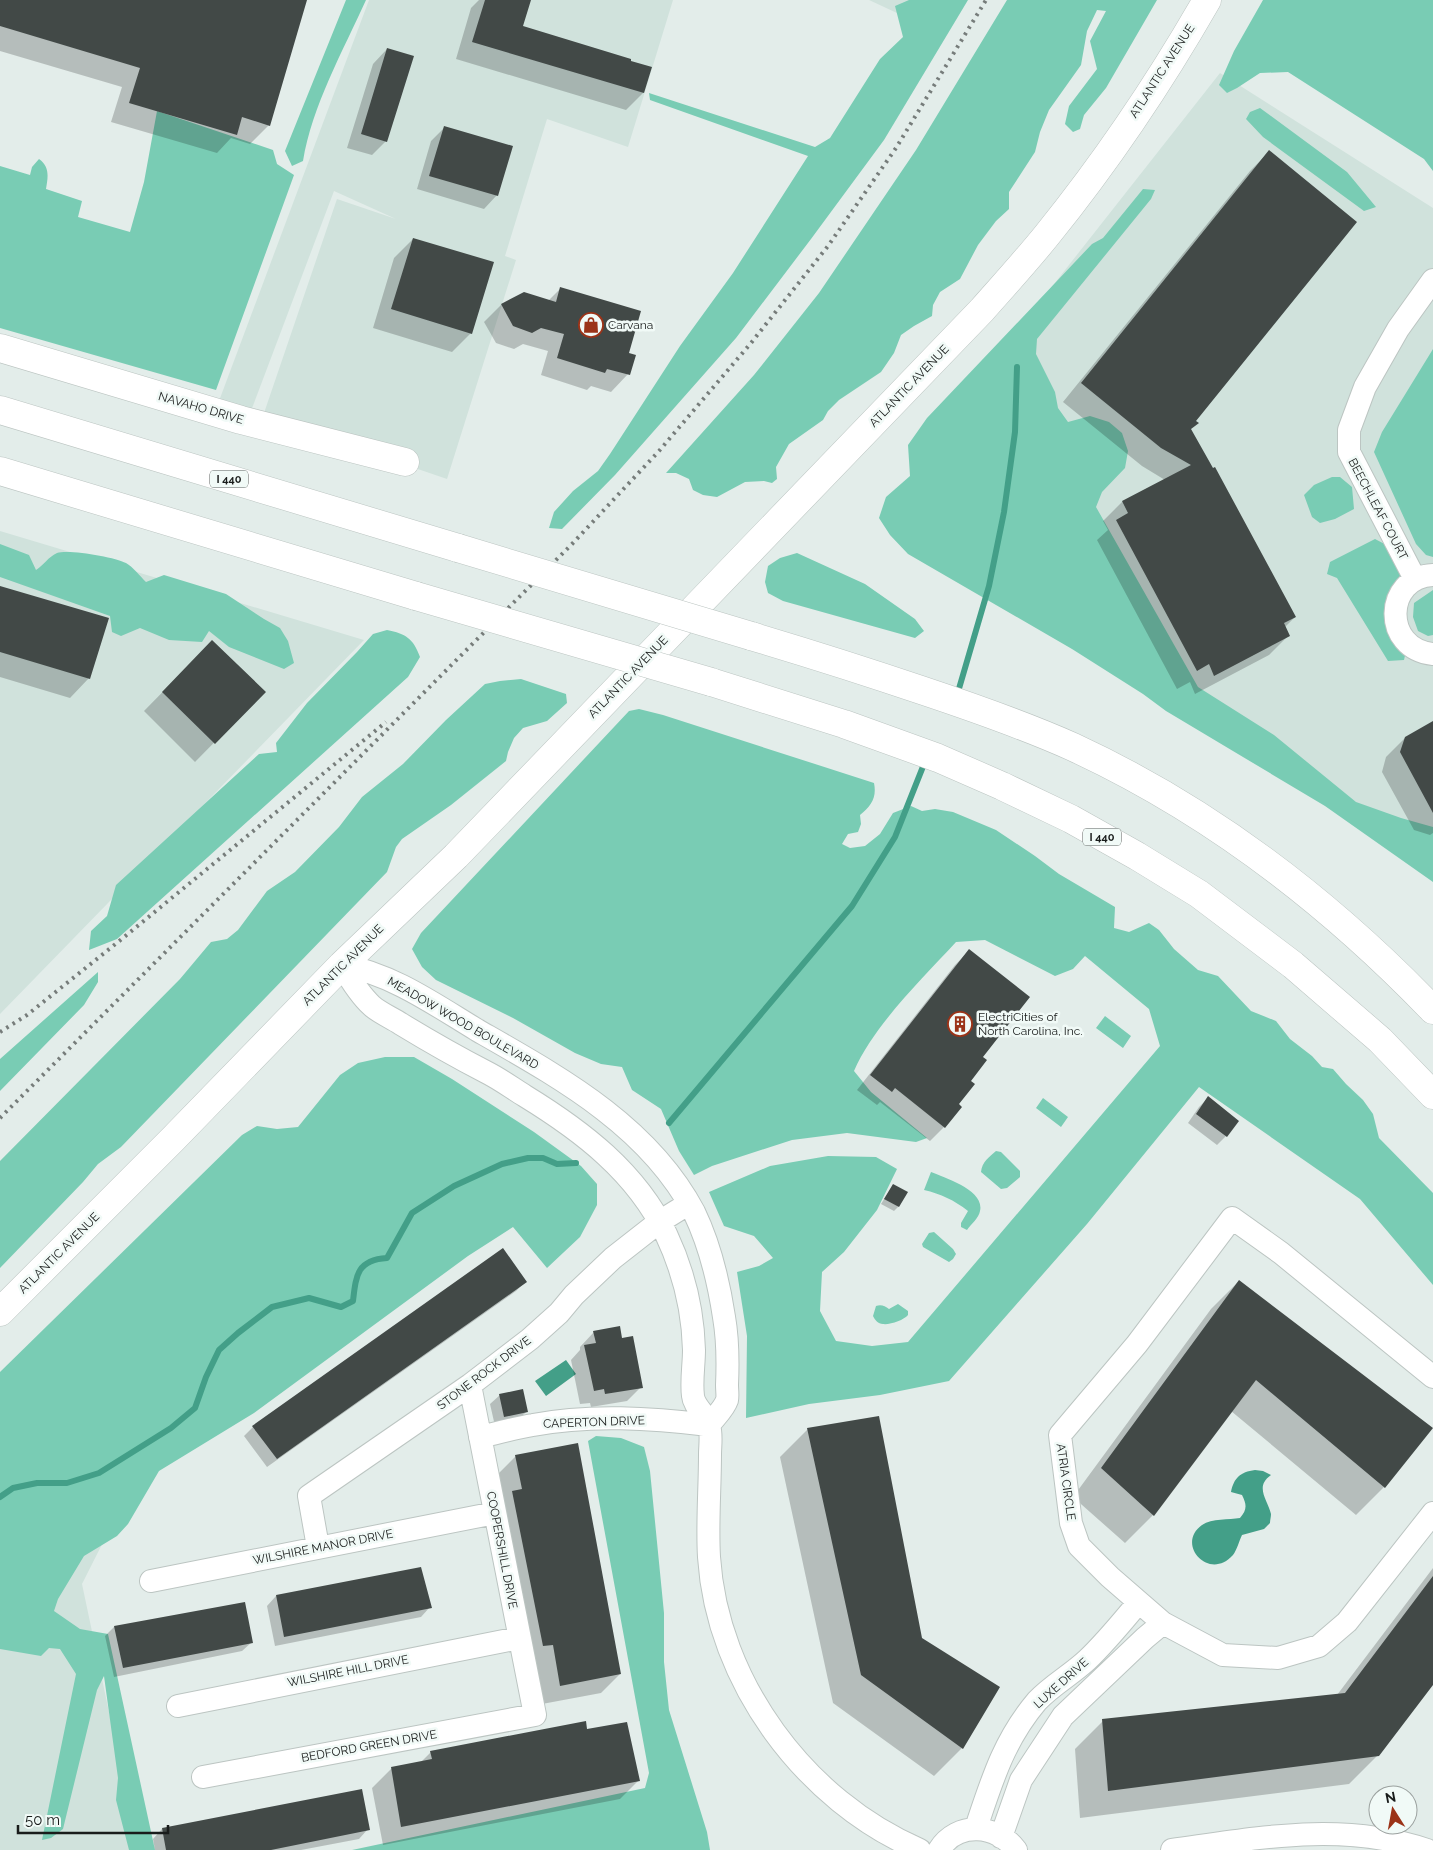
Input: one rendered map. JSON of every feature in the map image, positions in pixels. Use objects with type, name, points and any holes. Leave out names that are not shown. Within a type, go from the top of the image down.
[{"type":"main road","name":"ATLANTIC AVENUE","points":[[0,1312],[342,965],[456,856],[982,310],[1047,235],[1104,159],[1183,42],[1207,0]]},
{"type":"main road","name":"NAVAHO DRIVE","points":[[0,348],[224,415],[405,462]]},
{"type":"main road","name":"I 440","points":[[0,410],[831,660],[970,706],[1073,747],[1138,780],[1232,837],[1291,880],[1375,952],[1433,1010]]},
{"type":"main road","name":"I 440","points":[[0,470],[416,596],[710,682],[844,724],[938,758],[1071,819],[1199,894],[1294,965],[1380,1040],[1433,1095]]},
{"type":"street","name":"BEECHLEAF COURT","points":[[1433,280],[1398,329],[1365,387],[1349,430],[1349,452],[1424,577],[1403,590],[1396,603],[1395,619],[1399,634],[1410,646],[1424,653],[1433,654]]},
{"type":"street","name":"MEADOW WOOD BOULEVARD","points":[[342,965],[362,968],[394,980],[497,1041],[600,1106],[629,1129],[652,1153],[677,1186],[699,1223],[720,1294],[728,1335],[726,1401],[709,1425]]},
{"type":"street","points":[[342,965],[372,1007],[457,1057],[489,1073],[552,1112],[601,1148],[634,1183],[659,1222],[680,1267],[688,1299],[694,1349],[693,1399],[709,1425],[710,1480],[708,1527],[712,1589],[728,1642],[752,1696],[771,1728],[814,1779],[845,1805],[881,1831],[920,1850]]},
{"type":"street","name":"STONE ROCK DRIVE","points":[[318,1547],[309,1496],[470,1385],[530,1339],[559,1313],[574,1295],[613,1258],[659,1222],[688,1204]]},
{"type":"street","name":"ATRIA CIRCLE","points":[[1433,1377],[1281,1253],[1232,1218],[1136,1344],[1060,1435],[1071,1524],[1079,1546],[1163,1623],[1223,1655],[1278,1658],[1319,1646],[1347,1622],[1433,1513]]},
{"type":"street","name":"COOPERSHILL DRIVE","points":[[470,1385],[535,1715]]},
{"type":"street","name":"CAPERTON DRIVE","points":[[480,1437],[533,1424],[593,1419],[662,1419],[709,1425]]},
{"type":"street","name":"WILSHIRE MANOR DRIVE","points":[[151,1581],[495,1513]]},
{"type":"street","name":"LUXE DRIVE","points":[[976,1828],[998,1763],[1018,1726],[1038,1700],[1086,1661],[1138,1602]]},
{"type":"street","name":"LUXE DRIVE","points":[[1008,1843],[1021,1780],[1063,1716],[1163,1623]]},
{"type":"street","name":"WILSHIRE HILL DRIVE","points":[[178,1706],[519,1638]]},
{"type":"street","name":"BEDFORD GREEN DRIVE","points":[[203,1777],[535,1715]]},
{"type":"street","points":[[938,1850],[942,1844],[955,1834],[976,1828],[989,1830],[1008,1843]]},
{"type":"street","points":[[1172,1850],[1282,1835],[1326,1833],[1364,1836],[1414,1845],[1427,1850]]},
{"type":"shaded area","points":[[346,0],[366,0],[321,99],[307,140],[303,161],[292,166],[285,151]]},
{"type":"shaded area","points":[[369,0],[673,0],[628,147],[547,119],[505,256],[516,260],[447,479],[263,416],[337,199],[396,219],[334,191],[251,411],[219,401]]},
{"type":"shaded area","points":[[869,0],[923,0],[912,20]]},
{"type":"shaded area","points":[[909,0],[968,0],[884,140],[736,338],[615,475],[562,529],[549,528],[554,512],[573,491],[598,471],[610,454],[680,346],[733,273],[808,156],[650,100],[649,93],[815,147],[830,138],[880,59],[903,37],[895,6]]},
{"type":"shaded area","points":[[1007,0],[1157,0],[1106,88],[1084,115],[1080,129],[1073,132],[1065,124],[1069,106],[1097,69],[1090,41],[1106,11],[1097,10],[1087,31],[1081,65],[1049,110],[1040,132],[1035,152],[1009,192],[1009,209],[996,221],[978,245],[960,279],[940,292],[933,305],[932,316],[901,335],[894,353],[881,372],[839,400],[828,411],[823,420],[789,444],[776,467],[777,479],[772,483],[764,481],[745,482],[717,497],[703,495],[693,490],[689,479],[676,473],[666,473],[754,375],[819,293],[916,150]]},
{"type":"shaded area","points":[[1263,0],[1433,0],[1433,171],[1424,159],[1288,72],[1260,73],[1227,93],[1219,85],[1234,51]]},
{"type":"shaded area","points":[[1220,73],[1433,208],[1433,864],[1209,728],[1006,345]]},
{"type":"shaded area","points":[[1260,108],[1347,172],[1376,207],[1364,211],[1263,137],[1246,119],[1250,112]]},
{"type":"shaded area","points":[[157,111],[273,150],[277,164],[294,175],[216,390],[0,328],[0,166],[30,175],[32,167],[39,159],[47,169],[46,189],[82,201],[78,217],[130,232],[144,182]]},
{"type":"shaded area","points":[[1143,189],[1155,190],[1151,199],[1037,339],[1036,354],[1055,392],[1058,408],[1068,422],[1090,416],[1109,422],[1122,433],[1128,451],[1125,468],[1102,492],[1096,507],[1198,687],[1274,735],[1356,802],[1433,827],[1433,882],[1325,806],[1166,711],[1143,694],[1072,649],[908,554],[890,535],[879,518],[886,497],[910,476],[908,445],[927,418],[1092,244],[1103,238]]},
{"type":"shaded area","points":[[1433,349],[1433,557],[1426,555],[1416,544],[1374,452],[1382,432]]},
{"type":"shaded area","points":[[1332,477],[1340,477],[1352,487],[1354,509],[1335,519],[1320,523],[1312,517],[1304,495],[1314,485]]},
{"type":"shaded area","points":[[0,531],[364,640],[0,1014]]},
{"type":"shaded area","points":[[1375,539],[1394,549],[1404,574],[1386,598],[1390,626],[1406,651],[1404,660],[1388,661],[1337,578],[1327,574],[1330,562]]},
{"type":"shaded area","points":[[0,544],[29,555],[36,570],[57,553],[91,554],[126,563],[146,582],[164,575],[226,594],[280,628],[288,641],[294,663],[284,669],[229,647],[209,631],[202,642],[169,640],[140,628],[121,636],[112,632],[110,616],[0,577]]},
{"type":"shaded area","points":[[797,553],[865,584],[915,619],[924,631],[915,638],[783,601],[768,593],[765,582],[768,566],[780,558]]},
{"type":"shaded area","points":[[1433,590],[1433,635],[1428,636],[1418,631],[1413,617],[1414,603]]},
{"type":"shaded area","points":[[387,630],[404,635],[415,645],[420,657],[408,677],[117,939],[89,950],[91,931],[107,916],[116,885],[259,754],[277,752],[276,743],[307,703],[373,634]]},
{"type":"shaded area","points":[[521,679],[566,694],[567,703],[547,721],[523,728],[514,738],[506,761],[451,805],[402,839],[396,847],[387,872],[121,1147],[98,1164],[0,1268],[0,1161],[180,979],[211,942],[227,939],[238,930],[267,891],[295,872],[339,827],[362,797],[403,764],[485,684]]},
{"type":"shaded area","points":[[639,709],[874,783],[874,797],[870,805],[860,815],[861,824],[858,832],[848,834],[842,844],[850,848],[865,846],[880,834],[893,813],[911,806],[922,811],[935,809],[953,812],[996,830],[1059,874],[1115,907],[1114,928],[1129,932],[1149,923],[1159,930],[1174,949],[1198,970],[1218,976],[1251,1011],[1276,1021],[1290,1039],[1312,1056],[1322,1067],[1333,1069],[1363,1100],[1373,1114],[1379,1138],[1433,1193],[1433,1285],[1360,1199],[1199,1087],[1087,1224],[949,1381],[880,1395],[809,1404],[746,1418],[747,1336],[737,1272],[759,1266],[773,1258],[754,1236],[724,1226],[709,1192],[770,1166],[828,1156],[876,1157],[897,1169],[877,1210],[844,1252],[822,1272],[820,1311],[836,1341],[872,1346],[908,1342],[1160,1046],[1149,1009],[1085,956],[1073,969],[1055,976],[985,940],[956,942],[886,1020],[854,1071],[871,1092],[927,1138],[916,1142],[847,1133],[792,1140],[712,1166],[694,1175],[679,1151],[661,1109],[632,1090],[622,1067],[601,1064],[575,1053],[513,1018],[436,980],[422,967],[412,949],[421,933],[629,711]]},
{"type":"shaded area","points":[[98,972],[98,982],[84,1005],[0,1091],[0,1059]]},
{"type":"shaded area","points":[[1105,1016],[1131,1036],[1123,1048],[1096,1028]]},
{"type":"shaded area","points":[[385,1057],[414,1057],[534,1132],[581,1166],[597,1184],[597,1205],[580,1237],[547,1268],[513,1227],[468,1256],[254,1413],[159,1471],[128,1524],[117,1536],[84,1556],[58,1599],[54,1611],[80,1629],[108,1634],[155,1850],[129,1850],[116,1800],[118,1778],[104,1676],[97,1690],[63,1829],[51,1838],[42,1840],[76,1674],[60,1649],[49,1648],[41,1656],[0,1649],[0,1372],[242,1135],[257,1126],[277,1129],[298,1127],[340,1075],[358,1063]]},
{"type":"shaded area","points":[[1043,1098],[1068,1117],[1061,1127],[1036,1108]]},
{"type":"shaded area","points":[[996,1151],[1001,1152],[1020,1171],[1020,1177],[1007,1188],[1001,1189],[981,1172],[984,1163]]},
{"type":"shaded area","points":[[931,1172],[963,1186],[976,1197],[980,1204],[980,1211],[977,1219],[967,1230],[961,1227],[961,1223],[968,1211],[947,1198],[924,1190]]},
{"type":"shaded area","points":[[934,1232],[956,1254],[949,1262],[923,1247],[922,1244],[929,1233]]},
{"type":"shaded area","points":[[898,1304],[908,1311],[908,1315],[900,1320],[889,1324],[881,1324],[873,1316],[876,1306],[880,1305],[889,1309]]},
{"type":"shaded area","points":[[566,1360],[576,1374],[546,1396],[535,1381]]},
{"type":"shaded area","points":[[0,1376],[153,1443],[82,1584],[138,1850],[0,1850]]},
{"type":"shaded area","points":[[596,1436],[621,1438],[644,1447],[650,1471],[664,1613],[664,1662],[669,1710],[707,1832],[710,1850],[352,1850],[645,1788],[649,1773],[588,1441]]},
{"type":"shaded area","points":[[1255,1470],[1271,1475],[1263,1484],[1264,1494],[1271,1514],[1270,1523],[1264,1529],[1242,1535],[1233,1555],[1224,1562],[1214,1564],[1206,1562],[1198,1557],[1194,1550],[1192,1542],[1195,1533],[1202,1525],[1211,1521],[1240,1518],[1246,1507],[1245,1502],[1242,1495],[1231,1492],[1232,1487],[1238,1476]]},
{"type":"building","points":[[0,0],[307,0],[270,126],[242,117],[237,135],[129,103],[140,68],[0,26]]},
{"type":"building","points":[[485,0],[531,0],[523,26],[652,67],[644,93],[472,42]]},
{"type":"building","points":[[387,48],[414,56],[387,142],[361,134]]},
{"type":"building","points":[[444,126],[513,146],[498,196],[429,176]]},
{"type":"building","points":[[1269,150],[1357,222],[1196,421],[1199,423],[1191,429],[1213,468],[1215,467],[1296,617],[1284,623],[1290,636],[1214,676],[1209,664],[1197,671],[1116,520],[1128,513],[1122,501],[1191,465],[1161,448],[1081,383]]},
{"type":"building","points":[[413,238],[494,262],[472,334],[391,309]]},
{"type":"building","points":[[560,287],[641,311],[629,353],[636,355],[630,375],[607,369],[605,373],[557,358],[564,334],[541,328],[532,333],[513,326],[501,304],[524,292],[556,302]]},
{"type":"building","points":[[0,586],[109,618],[90,679],[0,652]]},
{"type":"building","points":[[212,640],[266,692],[215,744],[162,692]]},
{"type":"building","points":[[1433,721],[1433,813],[1400,752],[1405,737]]},
{"type":"building","name":"ElectriCities of North Carolina, Inc.","points":[[969,949],[1030,997],[983,1057],[987,1060],[971,1081],[975,1084],[959,1104],[962,1107],[945,1128],[895,1088],[892,1092],[870,1075]]},
{"type":"building","points":[[1208,1096],[1239,1121],[1227,1137],[1196,1114]]},
{"type":"building","points":[[893,1184],[908,1192],[899,1207],[884,1199]]},
{"type":"building","points":[[503,1248],[527,1282],[277,1459],[252,1426]]},
{"type":"building","points":[[1239,1280],[1433,1428],[1385,1488],[1256,1380],[1154,1516],[1101,1468]]},
{"type":"building","points":[[620,1326],[622,1338],[633,1336],[643,1388],[605,1394],[604,1389],[594,1391],[584,1345],[596,1343],[593,1331]]},
{"type":"building","points":[[523,1389],[528,1412],[504,1417],[499,1394]]},
{"type":"building","points":[[879,1416],[922,1638],[1000,1687],[963,1749],[861,1675],[807,1428]]},
{"type":"building","points":[[578,1443],[621,1674],[560,1686],[553,1645],[543,1646],[512,1491],[522,1489],[515,1455]]},
{"type":"building","points":[[421,1567],[432,1608],[284,1637],[276,1595]]},
{"type":"building","points":[[1433,1576],[1433,1685],[1379,1756],[1108,1791],[1102,1719],[1345,1693]]},
{"type":"building","points":[[245,1602],[253,1643],[123,1668],[114,1626]]},
{"type":"building","points":[[586,1721],[587,1729],[627,1722],[640,1781],[401,1827],[391,1767],[432,1759],[430,1751]]},
{"type":"building","points":[[362,1789],[370,1830],[271,1850],[166,1850],[162,1828]]},
{"type":"waterway","points":[[958,692],[989,586],[1004,512],[1015,432],[1017,367]]},
{"type":"waterway","points":[[669,1123],[852,906],[895,837],[926,759]]},
{"type":"waterway","points":[[0,1497],[13,1488],[37,1483],[67,1483],[99,1473],[171,1428],[195,1408],[206,1377],[219,1350],[238,1333],[272,1307],[309,1298],[341,1307],[353,1301],[355,1284],[360,1270],[369,1262],[387,1258],[412,1213],[454,1186],[502,1164],[528,1158],[543,1158],[557,1164],[576,1163]]},
{"type":"railway","points":[[0,1118],[573,543],[659,451],[751,343],[828,246],[896,148],[986,0]]},
{"type":"railway","points":[[0,1032],[27,1015],[123,938],[386,722]]},
{"type":"place","name":"Carvana","points":[[591,325]]},
{"type":"place","name":"ElectriCities of North Carolina, Inc.","points":[[960,1024]]}]
